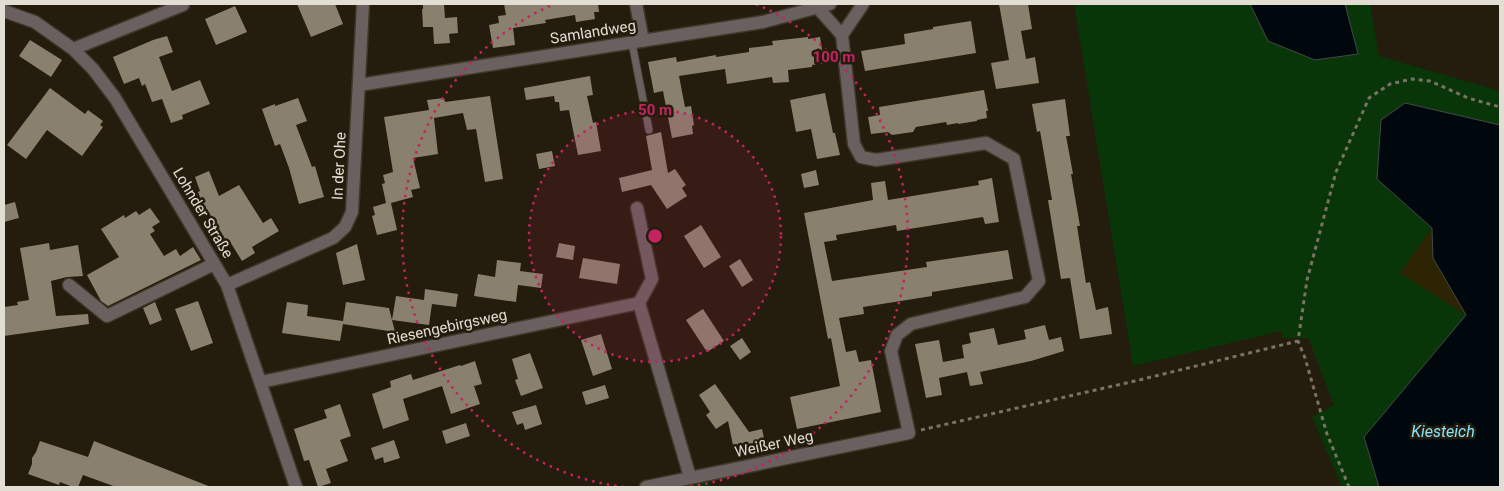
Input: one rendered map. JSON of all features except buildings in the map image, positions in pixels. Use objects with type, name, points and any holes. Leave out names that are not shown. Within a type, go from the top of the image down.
[{"type":"street","name":"In der Ohe","points":[[227,285],[333,238],[345,227],[352,212],[362,4]]},
{"type":"street","points":[[636,4],[638,42]]},
{"type":"street","name":"Samlandweg","points":[[359,85],[763,22],[830,4]]},
{"type":"street","points":[[842,35],[864,4]]},
{"type":"street","points":[[73,49],[183,5]]},
{"type":"street","points":[[817,7],[842,35],[854,144],[860,157],[876,160],[986,143],[1014,159],[1039,280],[1025,297],[911,324],[897,335],[891,351],[908,433]]},
{"type":"street","name":"Lohnder Straße","points":[[4,11],[35,22],[73,49],[93,69],[115,98],[227,285],[296,487]]},
{"type":"street","points":[[636,208],[652,279],[639,303],[690,478]]},
{"type":"street","points":[[69,285],[107,316],[214,264]]},
{"type":"street","name":"Riesengebirgsweg","points":[[261,382],[639,303]]},
{"type":"street","name":"Weißer Weg","points":[[646,487],[908,433]]},
{"type":"lane","points":[[638,42],[649,130]]},
{"type":"path","points":[[1349,487],[1326,434],[1305,358],[1298,341],[1306,280],[1336,172],[1370,98],[1390,84],[1412,78],[1430,81],[1468,98],[1500,108]]},
{"type":"path","points":[[908,433],[1135,381],[1298,341]]},
{"type":"green space","points":[[1074,4],[1370,4],[1379,56],[1500,91],[1500,125],[1470,119],[1377,179],[1432,228],[1400,273],[1466,315],[1364,437],[1379,487],[1342,487],[1312,417],[1334,405],[1308,338],[1282,338],[1281,331],[1133,366]]},
{"type":"green space","points":[[705,475],[711,487],[646,487]]},
{"type":"sand","points":[[1432,228],[1433,258],[1466,315],[1400,273]]},
{"type":"water","points":[[1250,4],[1345,4],[1358,54],[1315,60],[1268,41]]},
{"type":"water","name":"Kiesteich","points":[[1405,103],[1500,125],[1500,487],[1379,487],[1364,437],[1466,315],[1433,258],[1432,228],[1377,179],[1381,120]]}]
